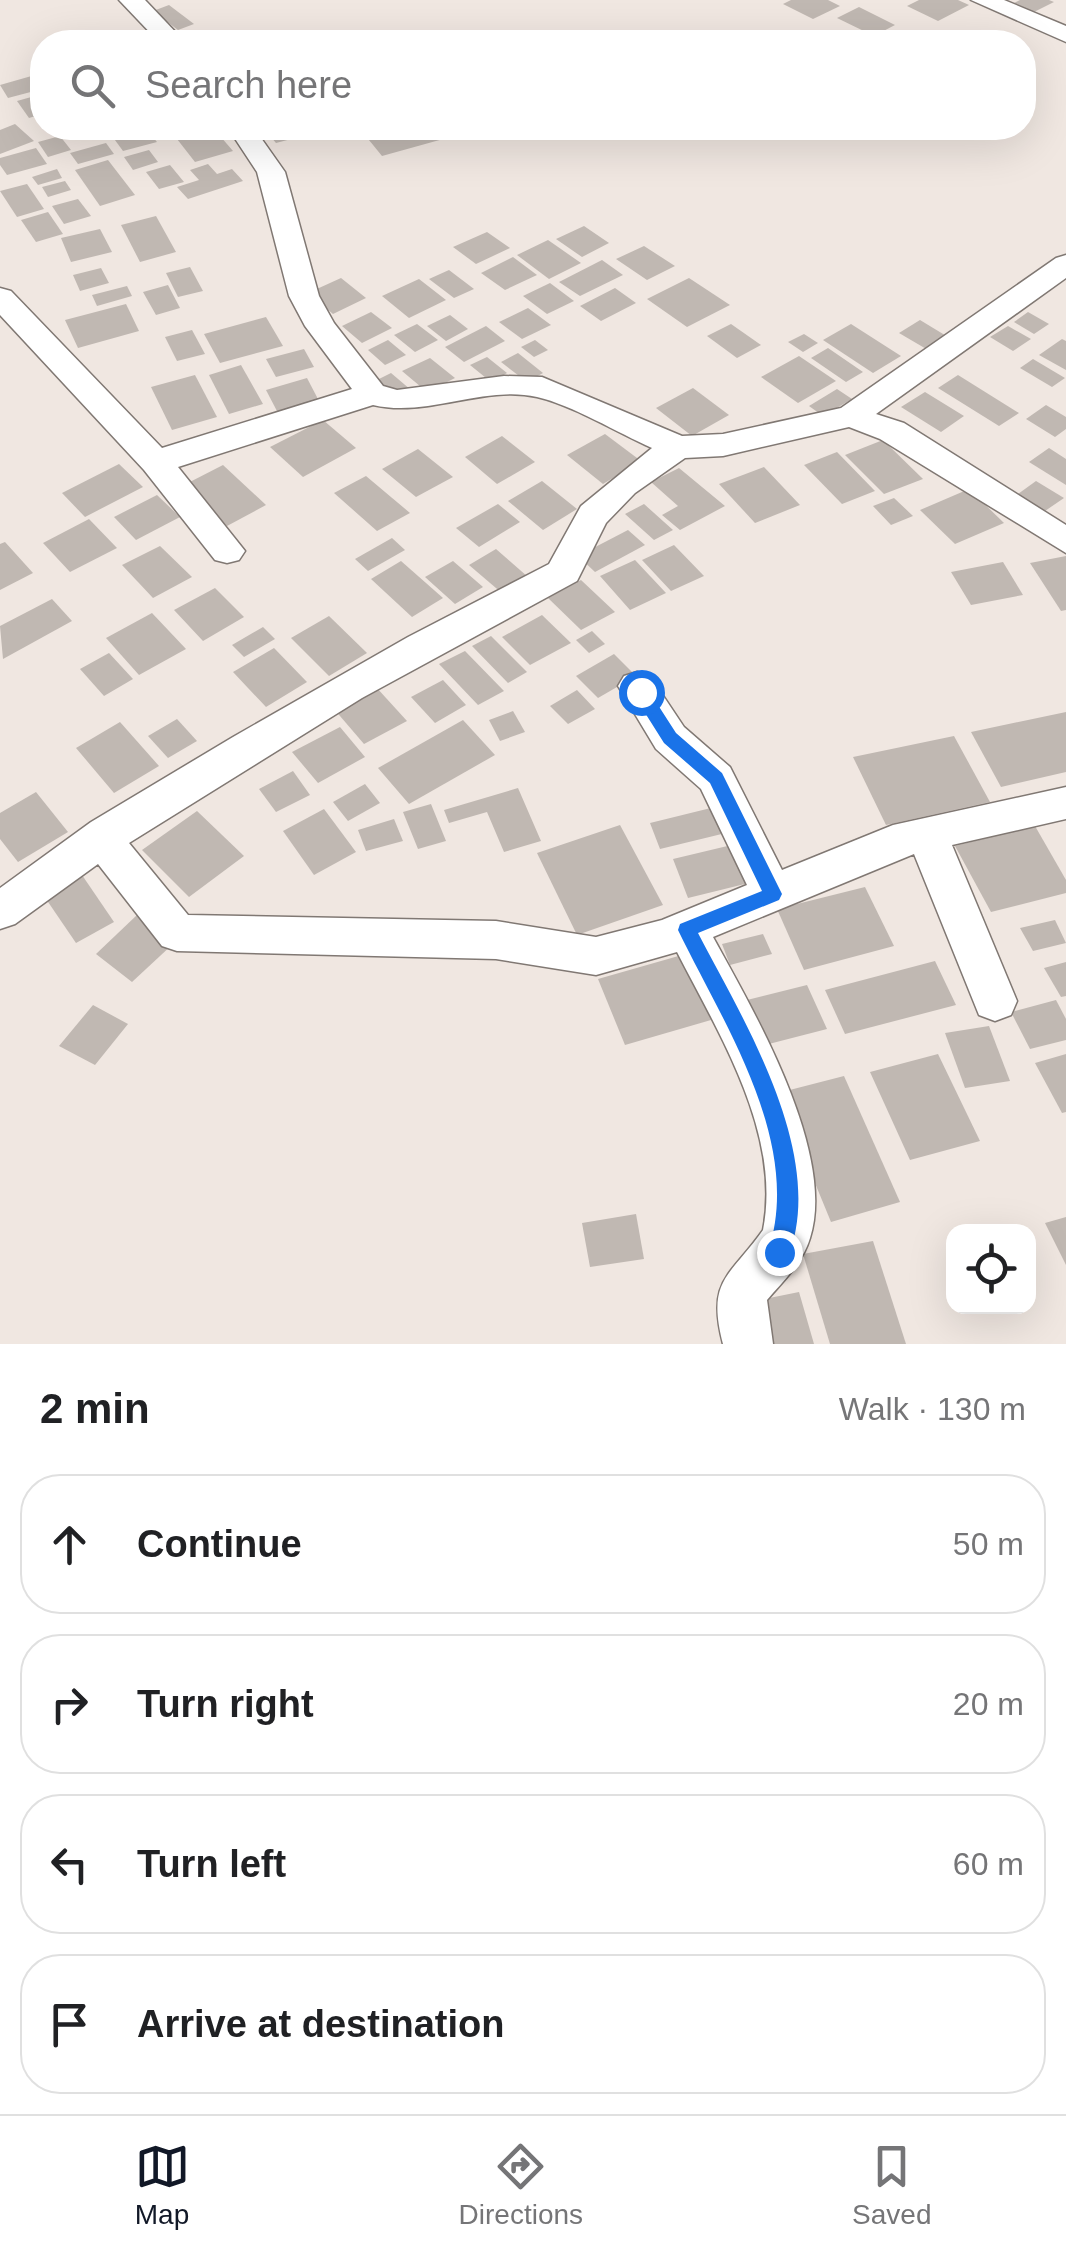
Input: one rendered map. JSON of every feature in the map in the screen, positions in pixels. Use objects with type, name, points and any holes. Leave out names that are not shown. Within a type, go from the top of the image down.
[{"type":"street","points":[[130,0],[160,30]]},
{"type":"street","points":[[983,0],[1066,35]]},
{"type":"street","points":[[249,140],[271,172],[304,296],[350,368],[372,394]]},
{"type":"street","points":[[156,462],[372,394],[396,400],[504,386],[542,387],[678,447],[723,445],[851,416],[1066,264]]},
{"type":"street","points":[[0,296],[156,462],[227,551]]},
{"type":"street","points":[[851,416],[892,431],[1058,526]]},
{"type":"street","points":[[0,911],[104,834],[405,655],[564,572],[573,537],[624,482],[678,447]]},
{"type":"street","points":[[637,686],[670,738],[716,778],[772,894]]},
{"type":"street","points":[[104,834],[111,851],[177,934],[496,940],[596,956],[687,930],[926,833],[1066,803]]},
{"type":"street","points":[[926,833],[995,1001]]},
{"type":"street","points":[[687,930],[752,1058],[778,1126],[787,1170],[787,1237],[779,1252],[742,1290],[738,1317],[748,1344]]},
{"type":"building","points":[[791,0],[828,0],[840,6],[813,19],[783,4]]},
{"type":"building","points":[[919,0],[958,0],[969,5],[938,21],[907,6]]},
{"type":"building","points":[[1054,2],[1034,12],[1014,3]]},
{"type":"building","points":[[169,5],[194,24],[178,30],[153,11]]},
{"type":"building","points":[[859,7],[895,25],[885,30],[862,30],[837,18]]},
{"type":"building","points":[[30,76],[30,92],[8,98],[0,85]]},
{"type":"building","points":[[30,97],[30,118],[29,118],[17,101]]},
{"type":"building","points":[[15,124],[34,141],[0,154],[0,130]]},
{"type":"building","points":[[63,140],[71,150],[48,157],[38,142]]},
{"type":"building","points":[[115,140],[157,142],[123,151]]},
{"type":"building","points":[[178,140],[224,140],[233,151],[195,162]]},
{"type":"building","points":[[369,140],[440,140],[382,156]]},
{"type":"building","points":[[106,143],[114,154],[78,164],[70,153]]},
{"type":"building","points":[[36,148],[47,164],[7,175],[0,165],[0,158]]},
{"type":"building","points":[[149,150],[158,162],[133,170],[124,157]]},
{"type":"building","points":[[108,160],[135,195],[100,206],[75,170]]},
{"type":"building","points":[[208,164],[217,174],[232,169],[243,181],[188,199],[177,187],[199,180],[190,170]]},
{"type":"building","points":[[170,165],[184,182],[159,189],[146,172]]},
{"type":"building","points":[[57,169],[62,178],[38,185],[32,177]]},
{"type":"building","points":[[65,181],[71,190],[48,197],[42,187]]},
{"type":"building","points":[[27,184],[44,209],[17,217],[0,191]]},
{"type":"building","points":[[78,199],[91,216],[64,224],[52,206]]},
{"type":"building","points":[[48,212],[63,234],[36,242],[21,220]]},
{"type":"building","points":[[156,216],[176,252],[140,262],[121,225]]},
{"type":"building","points":[[584,226],[609,243],[582,257],[556,239]]},
{"type":"building","points":[[100,229],[112,252],[71,262],[61,238]]},
{"type":"building","points":[[487,232],[510,248],[476,264],[453,247]]},
{"type":"building","points":[[548,240],[581,263],[549,279],[517,255]]},
{"type":"building","points":[[644,246],[675,266],[647,280],[616,259]]},
{"type":"building","points":[[513,257],[537,275],[505,290],[481,273]]},
{"type":"building","points":[[602,260],[623,275],[580,296],[559,282]]},
{"type":"building","points":[[190,267],[203,291],[178,297],[166,273]]},
{"type":"building","points":[[101,268],[109,283],[80,291],[73,275]]},
{"type":"building","points":[[449,270],[474,289],[454,298],[429,279]]},
{"type":"building","points":[[341,278],[366,298],[333,314],[308,293]]},
{"type":"building","points":[[689,278],[730,305],[687,327],[647,299]]},
{"type":"building","points":[[419,279],[446,300],[409,318],[382,296]]},
{"type":"building","points":[[550,283],[574,301],[547,314],[523,296]]},
{"type":"building","points":[[168,285],[180,308],[156,315],[143,292]]},
{"type":"building","points":[[127,286],[132,296],[97,306],[92,295]]},
{"type":"building","points":[[615,288],[636,303],[601,321],[580,306]]},
{"type":"building","points":[[126,304],[139,331],[78,348],[65,320]]},
{"type":"building","points":[[528,308],[551,325],[522,339],[499,322]]},
{"type":"building","points":[[371,312],[392,328],[362,343],[342,326]]},
{"type":"building","points":[[1028,312],[1049,324],[1034,334],[1014,322]]},
{"type":"building","points":[[450,315],[468,329],[446,341],[427,326]]},
{"type":"building","points":[[266,317],[283,346],[220,363],[204,334]]},
{"type":"building","points":[[920,320],[948,337],[928,350],[899,333]]},
{"type":"building","points":[[417,324],[438,340],[415,352],[394,335]]},
{"type":"building","points":[[731,324],[761,345],[737,358],[707,336]]},
{"type":"building","points":[[851,324],[901,356],[873,373],[823,340]]},
{"type":"building","points":[[486,326],[505,341],[464,362],[445,347]]},
{"type":"building","points":[[1008,326],[1031,339],[1013,351],[990,337]]},
{"type":"building","points":[[192,330],[205,354],[177,361],[165,337]]},
{"type":"building","points":[[804,334],[818,343],[803,352],[788,342]]},
{"type":"building","points":[[1062,339],[1066,341],[1066,370],[1039,355]]},
{"type":"building","points":[[388,340],[406,355],[385,365],[368,350]]},
{"type":"building","points":[[535,340],[548,350],[534,357],[521,347]]},
{"type":"building","points":[[828,348],[863,372],[846,382],[811,358]]},
{"type":"building","points":[[304,349],[314,367],[276,377],[266,359]]},
{"type":"building","points":[[518,353],[543,373],[527,382],[501,362]]},
{"type":"building","points":[[799,356],[836,381],[798,403],[761,377]]},
{"type":"building","points":[[487,357],[507,373],[491,382],[470,365]]},
{"type":"building","points":[[430,358],[455,378],[427,392],[402,371]]},
{"type":"building","points":[[1033,359],[1065,378],[1052,387],[1020,368]]},
{"type":"building","points":[[241,365],[263,404],[229,414],[209,375]]},
{"type":"building","points":[[391,373],[411,390],[393,399],[373,382]]},
{"type":"building","points":[[195,375],[217,417],[172,430],[151,387]]},
{"type":"building","points":[[958,375],[1019,413],[999,426],[938,388]]},
{"type":"building","points":[[307,378],[319,401],[278,413],[266,390]]},
{"type":"building","points":[[693,388],[729,415],[692,436],[656,408]]},
{"type":"building","points":[[837,389],[852,399],[823,416],[809,406]]},
{"type":"building","points":[[925,392],[964,416],[941,432],[901,407]]},
{"type":"building","points":[[1046,405],[1066,417],[1066,429],[1055,437],[1026,419]]},
{"type":"building","points":[[323,420],[356,448],[303,477],[270,447]]},
{"type":"building","points":[[605,434],[641,461],[603,484],[567,455]]},
{"type":"building","points":[[502,436],[535,462],[497,484],[465,457]]},
{"type":"building","points":[[883,440],[923,479],[884,494],[845,455]]},
{"type":"building","points":[[1049,448],[1066,459],[1066,485],[1029,462]]},
{"type":"building","points":[[418,449],[453,477],[416,497],[382,469]]},
{"type":"building","points":[[837,452],[875,491],[842,504],[804,465]]},
{"type":"building","points":[[119,464],[143,487],[85,517],[62,493]]},
{"type":"building","points":[[223,465],[266,505],[227,526],[184,485]]},
{"type":"building","points":[[764,467],[800,505],[755,523],[719,484]]},
{"type":"building","points":[[679,468],[725,506],[680,530],[662,515],[678,506],[651,482]]},
{"type":"building","points":[[366,476],[410,513],[377,531],[334,493]]},
{"type":"building","points":[[542,481],[577,509],[543,530],[508,501]]},
{"type":"building","points":[[1036,481],[1064,498],[1045,511],[1018,494]]},
{"type":"building","points":[[969,489],[1004,523],[955,544],[920,510]]},
{"type":"building","points":[[157,495],[180,517],[136,540],[114,517]]},
{"type":"building","points":[[894,498],[913,516],[891,525],[873,506]]},
{"type":"building","points":[[498,504],[520,522],[479,547],[456,528]]},
{"type":"building","points":[[644,504],[673,530],[654,540],[625,514]]},
{"type":"building","points":[[89,519],[117,548],[70,572],[43,543]]},
{"type":"building","points":[[628,530],[645,545],[595,572],[578,556]]},
{"type":"building","points":[[392,538],[405,550],[368,571],[355,559]]},
{"type":"building","points":[[5,542],[33,573],[0,590],[0,544]]},
{"type":"building","points":[[674,545],[704,576],[671,591],[642,560]]},
{"type":"building","points":[[160,546],[192,577],[153,598],[122,565]]},
{"type":"building","points":[[496,549],[536,584],[510,600],[469,565]]},
{"type":"building","points":[[1066,556],[1066,610],[1061,611],[1030,563]]},
{"type":"building","points":[[635,560],[666,593],[630,610],[600,576]]},
{"type":"building","points":[[401,561],[443,598],[412,617],[371,579]]},
{"type":"building","points":[[453,561],[483,587],[455,604],[425,577]]},
{"type":"building","points":[[1003,562],[1023,595],[971,605],[951,572]]},
{"type":"building","points":[[581,580],[615,612],[581,630],[548,598]]},
{"type":"building","points":[[215,588],[244,617],[203,641],[174,610]]},
{"type":"building","points":[[52,599],[72,621],[3,659],[0,626]]},
{"type":"building","points":[[152,613],[186,649],[139,675],[106,638]]},
{"type":"building","points":[[542,615],[571,643],[530,665],[502,637]]},
{"type":"building","points":[[329,616],[367,653],[329,676],[291,638]]},
{"type":"building","points":[[263,627],[275,639],[244,657],[232,645]]},
{"type":"building","points":[[592,631],[605,644],[589,653],[576,640]]},
{"type":"building","points":[[491,636],[527,672],[508,683],[472,646]]},
{"type":"building","points":[[274,648],[307,682],[266,707],[233,672]]},
{"type":"building","points":[[465,651],[504,691],[478,705],[439,664]]},
{"type":"building","points":[[109,653],[133,679],[104,696],[80,669]]},
{"type":"building","points":[[614,654],[636,676],[598,698],[576,676]]},
{"type":"building","points":[[443,680],[466,705],[435,723],[411,697]]},
{"type":"building","points":[[376,687],[407,721],[364,744],[334,709]]},
{"type":"building","points":[[577,690],[595,709],[568,724],[550,706]]},
{"type":"building","points":[[513,711],[525,732],[500,741],[489,720]]},
{"type":"building","points":[[1066,712],[1066,772],[1001,787],[971,732]]},
{"type":"building","points":[[177,719],[197,741],[168,758],[148,736]]},
{"type":"building","points":[[463,720],[495,755],[409,804],[378,768]]},
{"type":"building","points":[[120,722],[159,766],[114,793],[76,748]]},
{"type":"building","points":[[340,727],[365,757],[318,783],[292,752]]},
{"type":"building","points":[[954,736],[990,802],[886,825],[853,757]]},
{"type":"building","points":[[293,771],[310,795],[276,812],[259,789]]},
{"type":"building","points":[[365,784],[380,803],[348,821],[333,802]]},
{"type":"building","points":[[518,788],[541,841],[504,852],[487,812],[449,823],[444,810]]},
{"type":"building","points":[[36,792],[68,832],[18,862],[0,839],[0,813]]},
{"type":"building","points":[[431,804],[446,841],[418,849],[403,812]]},
{"type":"building","points":[[719,806],[730,832],[660,849],[650,823]]},
{"type":"building","points":[[324,809],[356,852],[314,875],[283,831]]},
{"type":"building","points":[[197,811],[244,856],[189,897],[142,850]]},
{"type":"building","points":[[394,819],[403,841],[366,851],[358,830]]},
{"type":"building","points":[[620,825],[663,905],[577,935],[537,853]]},
{"type":"building","points":[[1035,826],[1066,880],[1066,893],[991,912],[955,846]]},
{"type":"building","points":[[740,843],[757,881],[688,898],[673,859]]},
{"type":"building","points":[[82,875],[114,922],[76,943],[44,896]]},
{"type":"building","points":[[865,887],[894,946],[804,970],[777,909]]},
{"type":"building","points":[[137,915],[174,943],[132,982],[96,954]]},
{"type":"building","points":[[1055,920],[1066,943],[1033,951],[1020,928]]},
{"type":"building","points":[[763,934],[772,954],[730,965],[722,944]]},
{"type":"building","points":[[682,955],[711,1020],[625,1045],[598,979]]},
{"type":"building","points":[[935,961],[956,1005],[845,1034],[825,990]]},
{"type":"building","points":[[1066,962],[1066,996],[1061,997],[1044,968]]},
{"type":"building","points":[[807,985],[827,1029],[757,1047],[739,1002]]},
{"type":"building","points":[[1056,1000],[1066,1019],[1066,1040],[1030,1049],[1011,1012]]},
{"type":"building","points":[[93,1005],[128,1024],[95,1065],[59,1046]]},
{"type":"building","points":[[989,1026],[1010,1081],[965,1088],[945,1033]]},
{"type":"building","points":[[938,1054],[980,1141],[910,1160],[870,1072]]},
{"type":"building","points":[[1066,1054],[1066,1112],[1062,1113],[1035,1063]]},
{"type":"building","points":[[844,1076],[900,1202],[831,1222],[778,1093]]},
{"type":"building","points":[[636,1214],[644,1259],[590,1267],[582,1223]]},
{"type":"building","points":[[1066,1217],[1066,1265],[1045,1223]]},
{"type":"building","points":[[873,1241],[906,1344],[830,1344],[803,1254]]},
{"type":"building","points":[[799,1292],[814,1344],[766,1344],[755,1301]]},
{"type":"route","points":[[641,692],[670,738],[716,778],[772,894],[687,930],[752,1058],[778,1126],[787,1170],[790,1218],[779,1252]]}]
